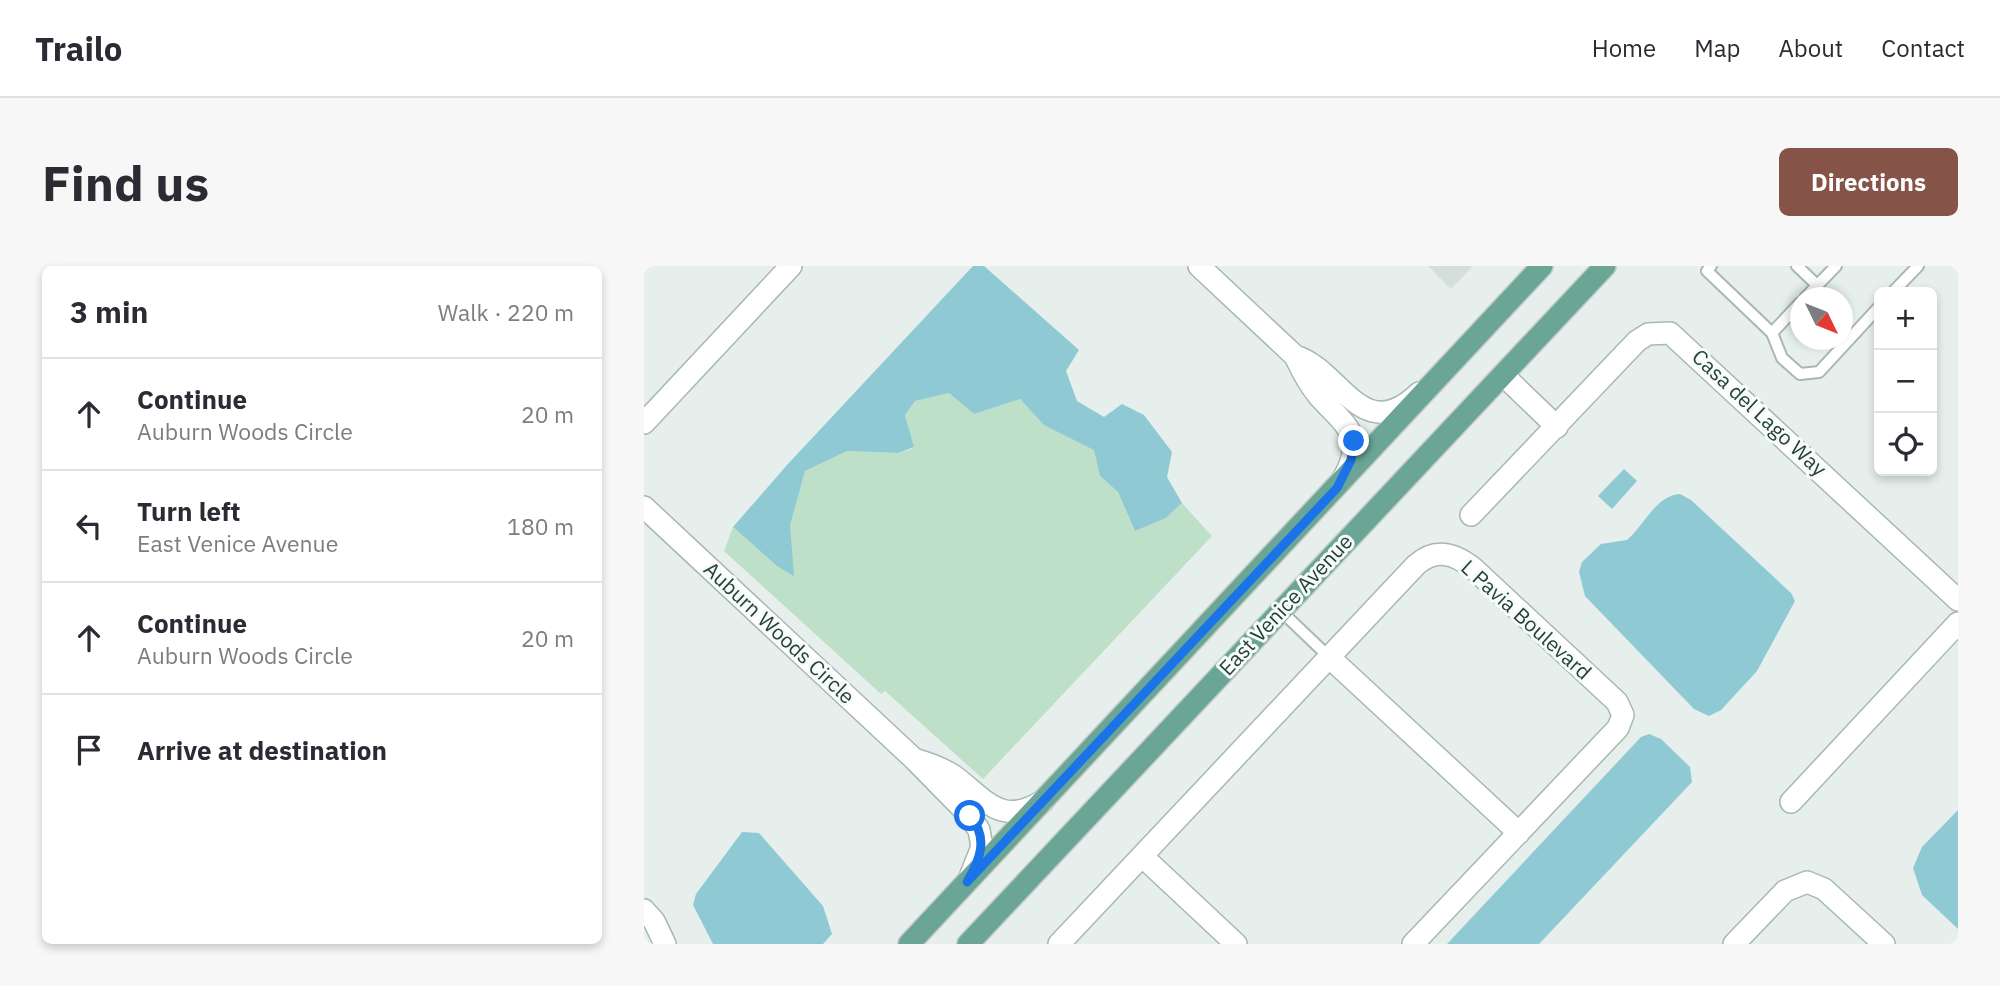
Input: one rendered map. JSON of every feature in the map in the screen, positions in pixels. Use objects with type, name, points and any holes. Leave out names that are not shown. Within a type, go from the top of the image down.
[{"type":"main road","name":"East Venice Avenue","points":[[909,944],[1542,266]]},
{"type":"main road","name":"East Venice Avenue","points":[[968,944],[1605,266]]},
{"type":"street","points":[[644,423],[791,266]]},
{"type":"street","points":[[1199,266],[1295,356],[1308,362],[1351,401],[1383,411],[1408,404],[1443,370]]},
{"type":"street","name":"Casa del Lago Way","points":[[1471,515],[1637,341],[1648,334],[1670,333],[1958,600]]},
{"type":"street","points":[[1295,356],[1310,384],[1352,433],[1351,460],[1337,488]]},
{"type":"street","points":[[1503,374],[1557,427]]},
{"type":"street","name":"Auburn Woods Circle","points":[[644,507],[914,759],[968,814],[979,830],[980,856],[967,882]]},
{"type":"street","name":"L Pavia Boulevard","points":[[1059,944],[1422,560],[1446,554],[1473,568],[1617,702],[1623,715],[1618,728],[1413,944]]},
{"type":"street","points":[[1791,802],[1958,623]]},
{"type":"street","points":[[1329,657],[1519,832]]},
{"type":"street","name":"Auburn Woods Circle","points":[[914,759],[951,774],[984,801],[1003,811],[1025,811],[1043,801]]},
{"type":"street","points":[[1142,856],[1236,944]]},
{"type":"street","points":[[1734,944],[1785,891],[1807,882],[1824,889],[1884,944]]},
{"type":"street","points":[[644,910],[654,920],[665,944]]},
{"type":"lane","points":[[1711,266],[1707,271],[1772,334],[1782,358],[1800,374],[1819,372],[1874,312]]},
{"type":"lane","points":[[1797,266],[1817,285],[1836,266]]},
{"type":"lane","points":[[1898,287],[1918,266]]},
{"type":"lane","points":[[1772,334],[1790,315]]},
{"type":"lane","points":[[1281,611],[1329,657]]},
{"type":"shaded area","points":[[1428,266],[1473,266],[1451,289]]},
{"type":"green space","points":[[949,393],[974,414],[1020,399],[1044,424],[1095,450],[1100,476],[1118,492],[1135,531],[1166,518],[1182,503],[1212,536],[983,779],[885,691],[881,694],[724,551],[733,527],[777,566],[805,471],[847,451],[898,453],[914,448],[905,415],[915,401]]},
{"type":"water","points":[[973,266],[984,266],[1079,350],[1066,371],[1077,401],[1104,417],[1122,404],[1144,415],[1172,452],[1167,477],[1182,503],[1166,518],[1135,531],[1118,492],[1100,476],[1094,450],[1044,425],[1020,399],[974,414],[949,393],[915,401],[905,415],[914,447],[898,453],[847,451],[805,471],[790,525],[794,576],[777,566],[733,527],[787,465]]},
{"type":"water","points":[[1624,469],[1637,481],[1612,509],[1598,496]]},
{"type":"water","points":[[1680,494],[1691,500],[1791,593],[1795,601],[1757,671],[1721,710],[1709,716],[1694,709],[1585,596],[1579,572],[1582,562],[1601,544],[1627,540],[1657,505]]},
{"type":"water","points":[[1649,734],[1661,739],[1690,767],[1692,782],[1539,944],[1447,944],[1641,737]]},
{"type":"water","points":[[1958,810],[1958,929],[1922,895],[1913,868],[1922,847]]},
{"type":"water","points":[[742,832],[759,833],[823,906],[832,934],[823,944],[713,944],[693,905],[696,894]]},
{"type":"route","points":[[970,816],[979,830],[982,847],[978,862],[967,882],[1337,488],[1351,460],[1354,441]]}]
